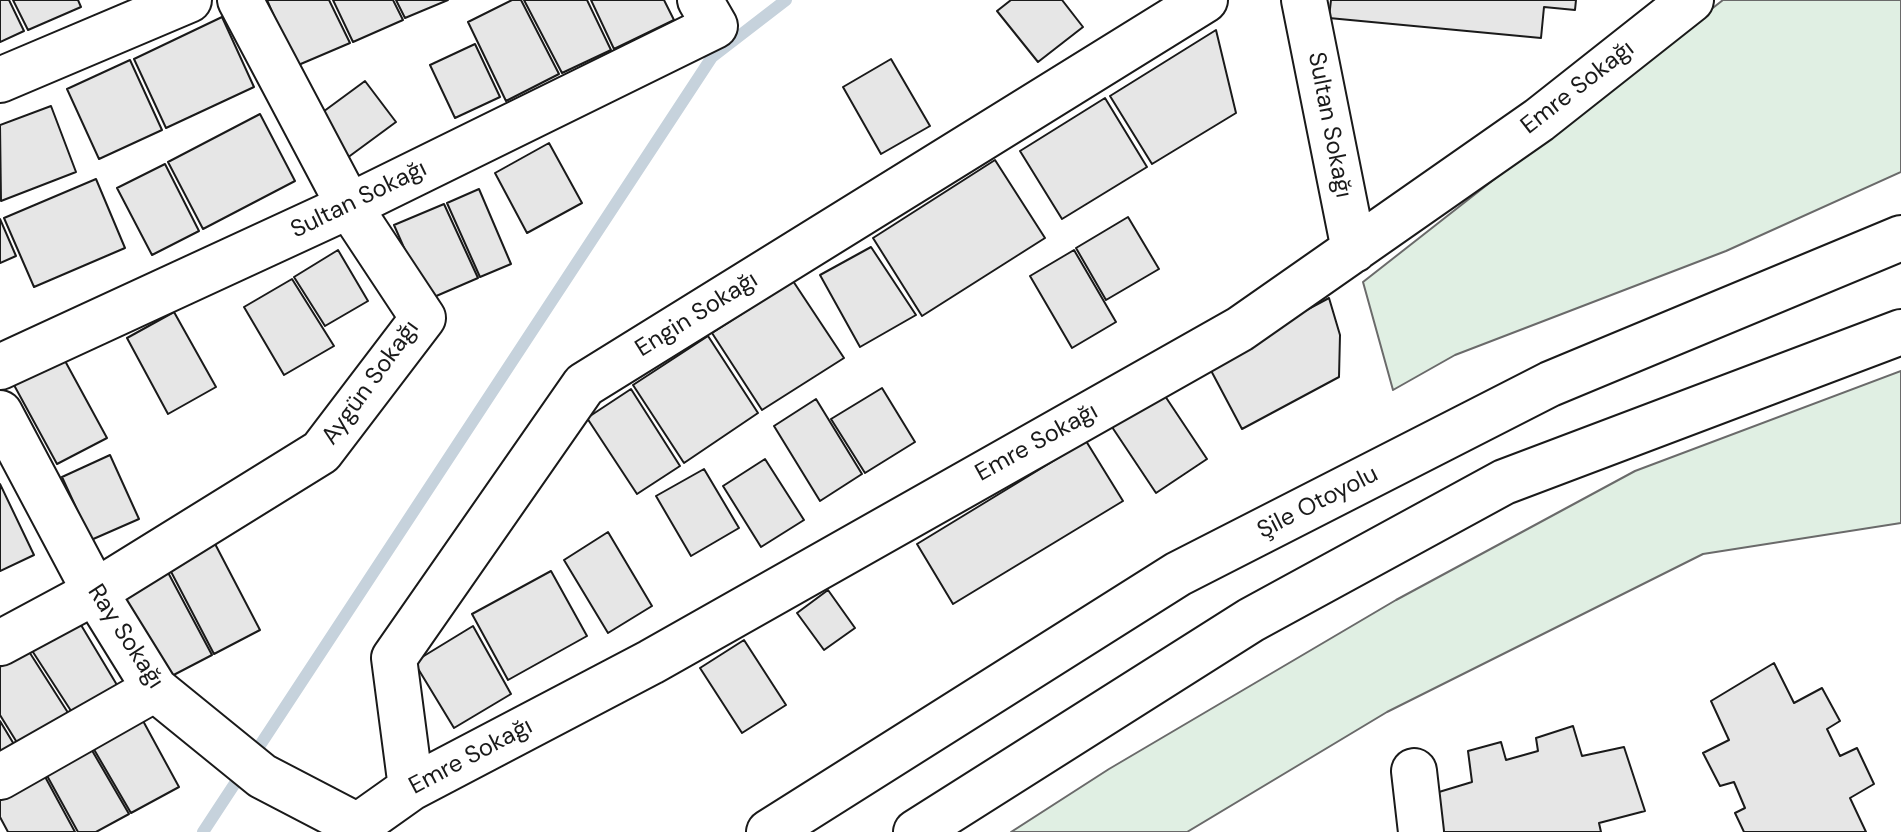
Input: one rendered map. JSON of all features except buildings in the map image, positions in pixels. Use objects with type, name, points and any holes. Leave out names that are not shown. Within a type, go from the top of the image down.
[{"type":"main road","points":[[0,80],[189,0]]},
{"type":"main road","name":"Aygün Sokağı","points":[[95,592],[321,452],[423,318],[349,206],[240,0]]},
{"type":"main road","name":"Engin Sokağı","points":[[411,788],[394,658],[584,385],[1205,0]]},
{"type":"main road","name":"Sultan Sokağı","points":[[1304,0],[1354,250]]},
{"type":"main road","name":"Emre Sokağı","points":[[354,829],[411,788],[651,662],[1240,329],[1539,120],[1691,0]]},
{"type":"main road","name":"Sultan Sokağı","points":[[0,367],[349,206],[708,13]]},
{"type":"main road","name":"Şile Otoyolu","points":[[769,832],[1178,574],[1550,384],[1901,238]]},
{"type":"main road","points":[[916,832],[1251,620],[1504,482],[1901,332]]},
{"type":"main road","name":"Ray Sokağı","points":[[0,413],[95,592],[155,689],[262,776],[354,829]]},
{"type":"main road","points":[[0,643],[95,592]]},
{"type":"main road","points":[[0,777],[155,689]]},
{"type":"main road","points":[[1414,771],[1421,832]]},
{"type":"green space","points":[[1723,0],[1901,0],[1901,172],[1726,251],[1455,355],[1393,390],[1363,282]]},
{"type":"green space","points":[[1901,371],[1901,523],[1703,554],[1387,712],[1187,832],[1011,832],[1109,769],[1396,600],[1635,471]]},
{"type":"waterway","points":[[203,832],[712,57],[786,0]]}]
